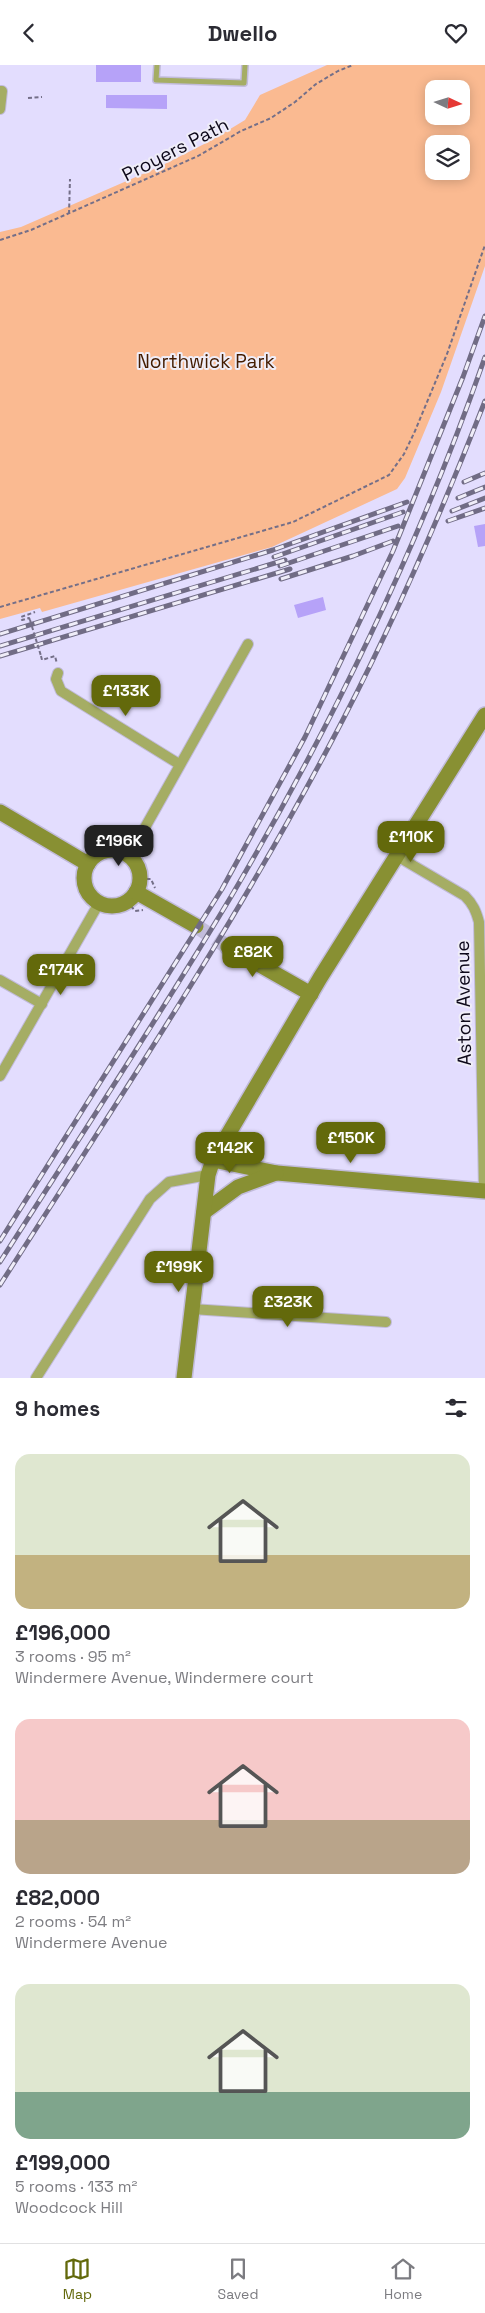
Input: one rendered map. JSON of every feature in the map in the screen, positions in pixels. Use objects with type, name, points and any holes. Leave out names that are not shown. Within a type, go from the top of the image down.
[{"type":"street","points":[[0,91],[2,91],[0,109]]},
{"type":"street","points":[[128,856],[248,644]]},
{"type":"street","points":[[58,673],[56,679],[61,691],[179,764]]},
{"type":"street","points":[[184,1378],[208,1175],[212,1160],[311,994],[485,715]]},
{"type":"street","points":[[0,812],[88,864]]},
{"type":"street","points":[[112,850],[128,856],[138,870],[140,879],[136,892],[122,904],[112,906],[99,903],[91,897],[86,889],[84,879],[88,864],[102,852],[112,850]]},
{"type":"street","name":"Aston Avenue","points":[[397,856],[465,896],[472,903],[476,912],[478,922],[484,1191]]},
{"type":"street","points":[[136,892],[196,926]]},
{"type":"street","points":[[0,1076],[99,903]]},
{"type":"street","points":[[228,947],[311,994]]},
{"type":"street","points":[[0,980],[42,1004]]},
{"type":"street","points":[[212,1160],[277,1173],[484,1191]]},
{"type":"street","points":[[204,1212],[238,1187],[277,1173]]},
{"type":"street","points":[[36,1378],[150,1199],[170,1182],[208,1175]]},
{"type":"street","points":[[192,1309],[386,1322]]},
{"type":"lane","points":[[157,65],[156,80],[244,83],[245,65]]},
{"type":"path","name":"Proyers Path","points":[[0,240],[11,238],[68,214],[198,156],[241,131],[271,118],[295,102],[316,84],[338,71],[353,65]]},
{"type":"path","points":[[28,98],[42,97]]},
{"type":"path","points":[[68,214],[70,179]]},
{"type":"path","points":[[0,607],[293,522],[389,475],[404,455],[447,354],[485,245]]},
{"type":"path","points":[[35,612],[21,617],[22,620],[29,618],[42,660],[55,656]]},
{"type":"green space","name":"Northwick Park","points":[[327,65],[485,65],[485,266],[441,392],[405,478],[397,489],[272,547],[42,612],[40,608],[0,619],[0,232],[21,227],[161,166],[212,140],[245,120],[260,95]]},
{"type":"building","points":[[96,65],[141,65],[141,82],[96,82]]},
{"type":"building","points":[[106,95],[167,95],[167,109],[106,108]]},
{"type":"building","points":[[485,524],[485,546],[478,547],[474,526]]},
{"type":"building","points":[[323,597],[326,610],[298,618],[294,605]]},
{"type":"tunnel","points":[[196,926],[228,947]]},
{"type":"railway","points":[[0,1241],[222,889],[305,737],[393,551],[463,377],[485,316]]},
{"type":"railway","points":[[0,1262],[176,987],[232,895],[305,766],[403,565],[460,427],[485,357]]},
{"type":"railway","points":[[0,1285],[211,953],[328,748],[392,620],[450,489],[485,401]]},
{"type":"railway","points":[[464,482],[485,473]]},
{"type":"railway","points":[[458,498],[485,487]]},
{"type":"railway","points":[[452,511],[485,498]]},
{"type":"railway","points":[[0,634],[273,550],[407,502]]},
{"type":"railway","points":[[448,521],[485,508]]},
{"type":"railway","points":[[274,557],[403,512]]},
{"type":"railway","points":[[280,566],[398,526]]},
{"type":"railway","points":[[281,579],[393,541]]},
{"type":"railway","points":[[0,646],[285,560]]},
{"type":"railway","points":[[0,656],[290,569]]}]
